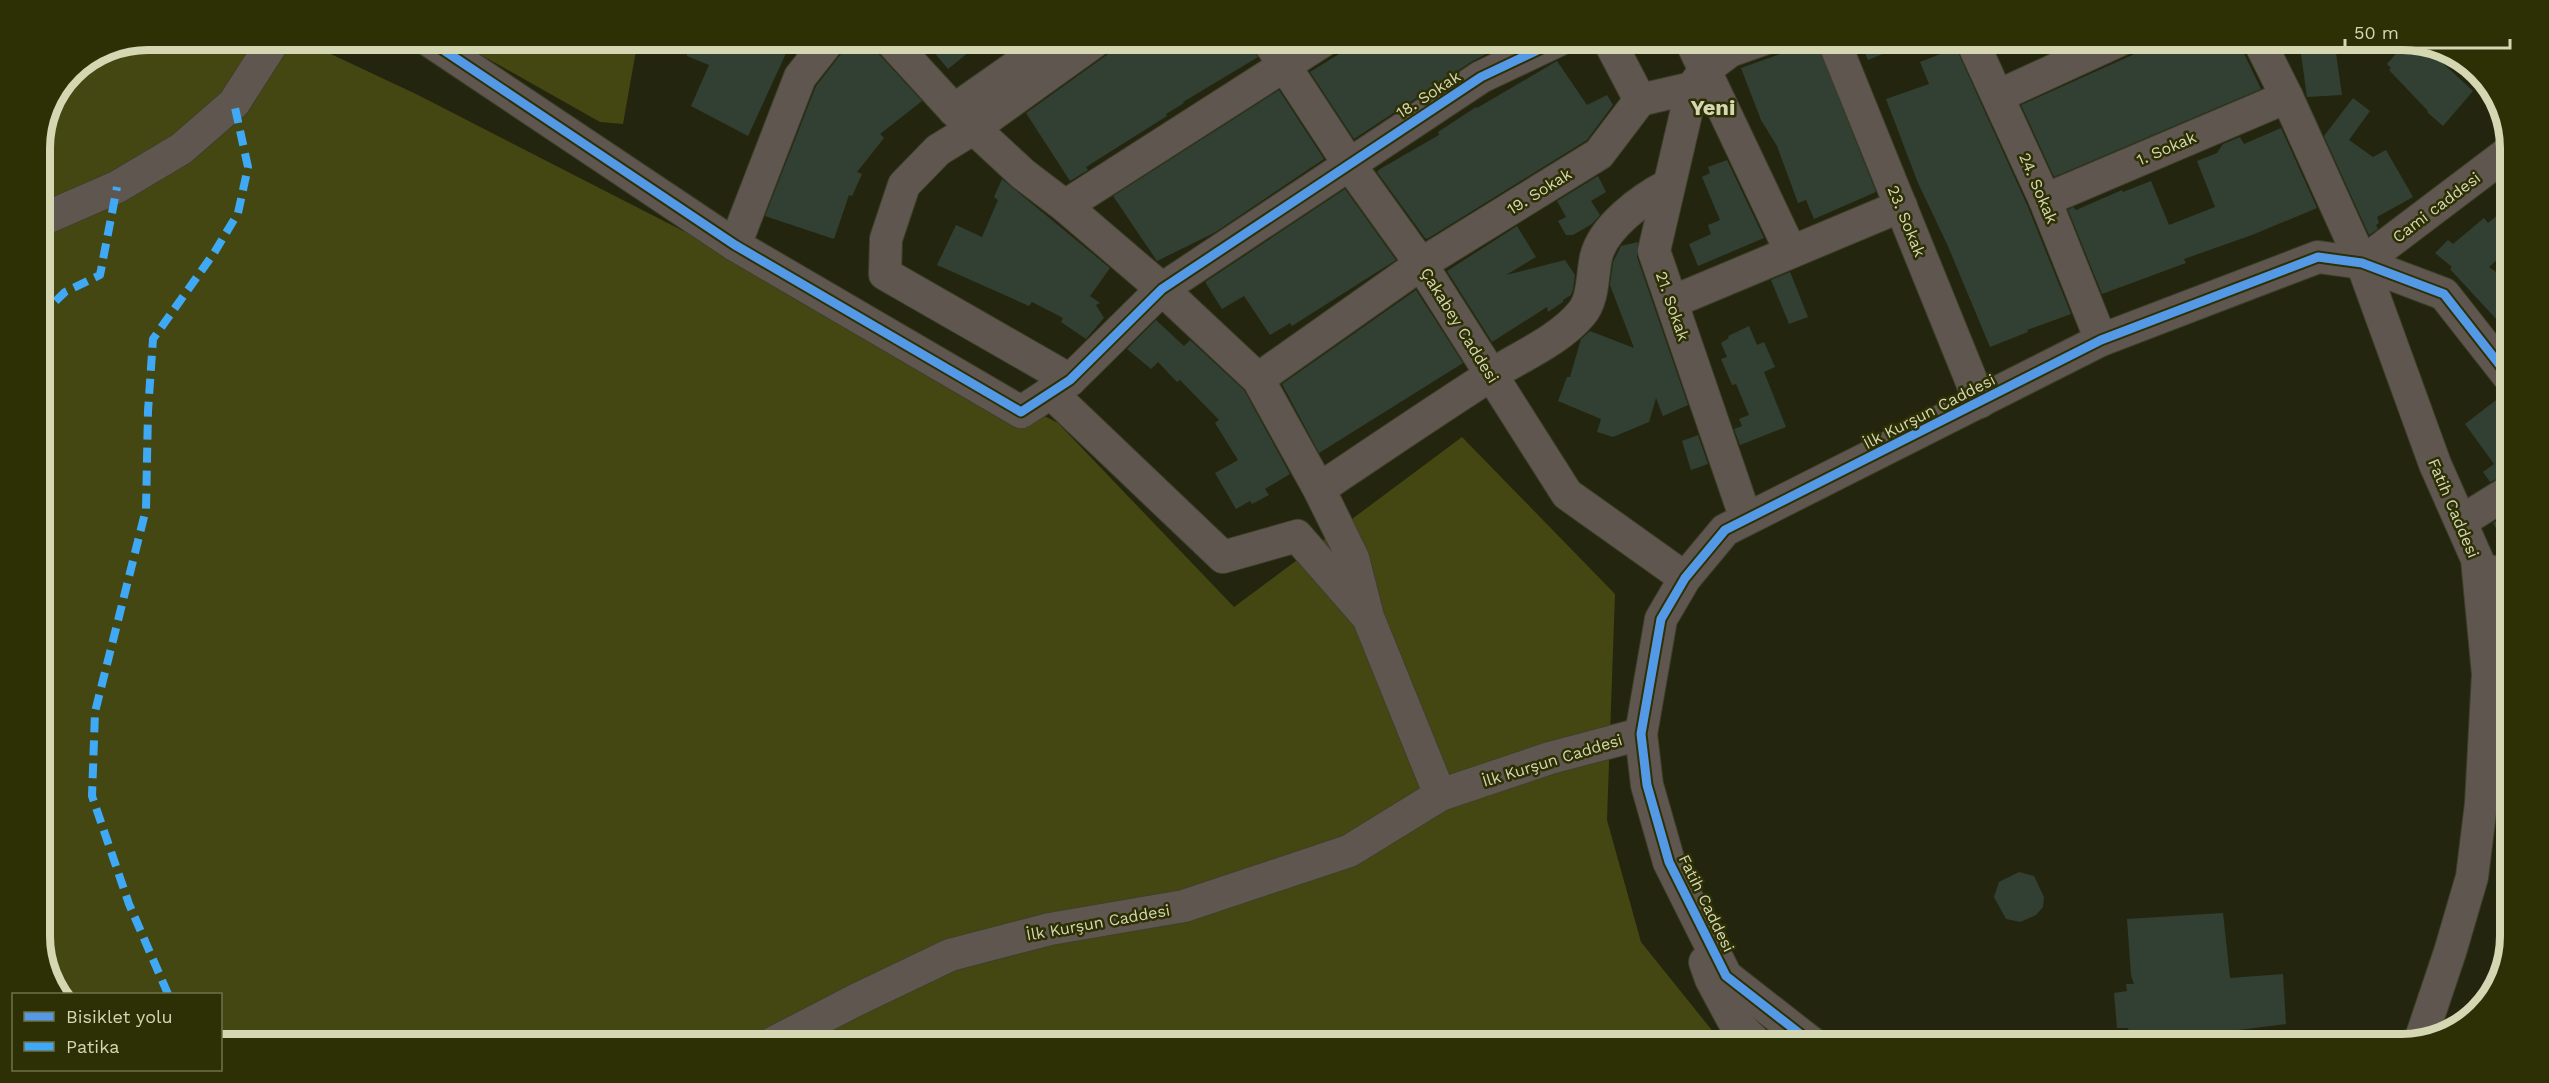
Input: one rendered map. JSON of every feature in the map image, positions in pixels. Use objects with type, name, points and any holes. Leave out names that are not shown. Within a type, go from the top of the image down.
[{"type":"street","points":[[50,216],[117,187],[181,149],[234,103],[268,50]]},
{"type":"street","points":[[444,50],[735,245],[800,77],[821,50]]},
{"type":"street","points":[[899,50],[964,119],[1023,174],[1065,206],[1162,289],[1258,379],[1319,489],[1353,558],[1368,617],[1440,795]]},
{"type":"street","points":[[1042,50],[964,119],[904,185],[886,238],[885,274],[1060,386],[1223,557],[1297,536],[1368,617]]},
{"type":"street","points":[[964,119],[1080,50]]},
{"type":"street","name":"Çakabey Caddesi","points":[[1274,50],[1348,164],[1421,264],[1567,494],[1685,578]]},
{"type":"street","points":[[1065,206],[1310,50]]},
{"type":"street","name":"18. Sokak","points":[[735,245],[1022,412],[1060,386],[1162,289],[1481,77],[1538,50]]},
{"type":"street","points":[[1614,50],[1640,100],[1699,78],[1733,50]]},
{"type":"street","points":[[1693,50],[1699,78],[1791,252]]},
{"type":"street","name":"23. Sokak","points":[[1837,50],[1980,402]]},
{"type":"street","name":"24. Sokak","points":[[1976,50],[2045,200],[2101,339]]},
{"type":"street","points":[[1998,96],[2098,50]]},
{"type":"street","name":"Fatih Caddesi","points":[[2264,50],[2362,263],[2435,464],[2477,559],[2488,674],[2481,804],[2472,876],[2423,1031]]},
{"type":"street","name":"21. Sokak","points":[[1699,78],[1669,185],[1654,251],[1746,519]]},
{"type":"street","name":"1. Sokak","points":[[2045,200],[2287,97]]},
{"type":"street","name":"19. Sokak","points":[[1258,379],[1421,264],[1599,154],[1640,100]]},
{"type":"street","name":"Cami caddesi","points":[[2362,263],[2499,159]]},
{"type":"street","points":[[1319,489],[1491,375],[1559,334],[1582,313],[1588,302],[1596,255],[1611,229],[1641,201],[1669,185]]},
{"type":"street","points":[[1672,302],[1901,206]]},
{"type":"street","name":"İlk Kurşun Caddesi","points":[[790,1034],[856,999],[950,955],[1050,928],[1184,906],[1349,850],[1440,795],[1550,758],[1641,734],[1661,619],[1685,578],[1725,530],[2101,339],[2318,257],[2362,263],[2444,294],[2499,353]]},
{"type":"street","points":[[2435,464],[2483,552],[2500,598]]},
{"type":"street","points":[[2465,519],[2499,498]]},
{"type":"street","name":"Fatih Caddesi","points":[[1641,734],[1647,784],[1669,862],[1726,976],[1800,1034]]},
{"type":"street","points":[[1669,862],[1711,979],[1733,1020],[1747,1034]]},
{"type":"shaded area","points":[[135,50],[322,50],[418,95],[1058,423],[1234,607],[1462,437],[1615,594],[1607,820],[1641,942],[1715,1034],[222,1034],[222,993],[69,993],[55,967],[50,942],[50,141],[53,122],[60,104],[83,74],[116,55]]},
{"type":"shaded area","points":[[472,50],[636,50],[623,124],[600,122]]},
{"type":"building","points":[[686,50],[788,50],[748,136],[691,106],[709,65],[687,56]]},
{"type":"building","points":[[844,50],[876,50],[922,101],[880,134],[884,138],[857,172],[862,174],[852,196],[849,195],[834,239],[765,216],[816,86]]},
{"type":"building","points":[[934,50],[971,50],[948,69]]},
{"type":"building","points":[[1111,50],[1254,50],[1258,57],[1183,102],[1166,114],[1167,116],[1086,167],[1088,170],[1070,181],[1026,113]]},
{"type":"building","points":[[1346,50],[1494,50],[1471,62],[1354,139],[1310,72]]},
{"type":"building","points":[[1791,50],[1820,50],[1876,192],[1814,219],[1806,200],[1798,203],[1777,146],[1761,120],[1741,68]]},
{"type":"building","points":[[1864,50],[1892,50],[1868,60]]},
{"type":"building","points":[[1951,50],[1957,50],[2028,207],[2071,314],[1990,347],[1947,244],[1918,183],[1886,99],[1929,84],[1920,62]]},
{"type":"building","points":[[2144,50],[2242,50],[2261,89],[2054,177],[2021,105]]},
{"type":"building","points":[[2300,50],[2336,50],[2342,95],[2307,97]]},
{"type":"building","points":[[2399,50],[2420,51],[2435,56],[2473,91],[2443,126],[2389,70],[2391,68],[2387,64]]},
{"type":"building","points":[[1557,61],[1587,105],[1607,95],[1613,105],[1587,140],[1427,239],[1425,238],[1377,172],[1439,135],[1438,132],[1476,107]]},
{"type":"building","points":[[1279,90],[1324,159],[1214,233],[1157,261],[1113,196]]},
{"type":"building","points":[[2353,98],[2370,111],[2349,140],[2373,157],[2386,150],[2413,197],[2377,217],[2378,229],[2369,235],[2324,136]]},
{"type":"building","points":[[2281,128],[2317,208],[2252,235],[2184,259],[2186,263],[2102,294],[2068,210],[2073,207],[2076,210],[2122,190],[2123,192],[2151,181],[2169,225],[2215,207],[2197,161],[2217,153],[2223,144],[2240,137],[2244,144]]},
{"type":"building","points":[[1727,160],[1764,238],[1698,266],[1689,244],[1711,234],[1708,225],[1720,220],[1702,177],[1710,173],[1708,167]]},
{"type":"building","points":[[1598,176],[1606,192],[1591,201],[1600,215],[1592,224],[1573,235],[1566,235],[1558,221],[1566,217],[1557,201]]},
{"type":"building","points":[[1002,179],[1110,268],[1090,296],[1100,303],[1096,305],[1104,318],[1086,339],[1061,322],[1063,318],[1032,302],[1029,306],[937,265],[956,225],[982,237],[998,200],[994,197]]},
{"type":"building","points":[[1345,189],[1396,260],[1292,326],[1290,323],[1270,335],[1244,296],[1222,309],[1205,282]]},
{"type":"building","points":[[2499,214],[2499,258],[2489,267],[2499,274],[2499,322],[2450,269],[2452,267],[2435,253],[2448,240],[2453,244],[2484,218],[2488,223]]},
{"type":"building","points":[[1517,226],[1536,257],[1506,275],[1565,260],[1575,275],[1573,290],[1571,295],[1548,312],[1547,307],[1492,342],[1447,271]]},
{"type":"building","points":[[1638,242],[1637,257],[1688,405],[1663,416],[1656,398],[1649,422],[1613,437],[1597,432],[1601,419],[1558,401],[1567,377],[1570,377],[1581,339],[1590,331],[1634,348],[1610,285],[1613,262],[1621,246]]},
{"type":"building","points":[[1790,272],[1808,317],[1789,324],[1771,280]]},
{"type":"building","points":[[1416,290],[1463,363],[1319,453],[1282,384]]},
{"type":"building","points":[[1156,320],[1184,346],[1190,340],[1244,390],[1290,474],[1265,489],[1269,495],[1252,504],[1250,501],[1236,509],[1215,473],[1238,460],[1215,423],[1219,420],[1180,380],[1177,382],[1158,362],[1151,369],[1127,349]]},
{"type":"building","points":[[1749,326],[1757,345],[1764,342],[1775,367],[1764,372],[1786,427],[1740,445],[1734,429],[1742,426],[1739,419],[1749,415],[1736,384],[1732,385],[1721,359],[1727,357],[1721,343],[1729,338],[1728,336]]},
{"type":"building","points":[[2496,400],[2499,404],[2499,478],[2490,482],[2483,472],[2494,464],[2465,424]]},
{"type":"building","points":[[1698,435],[1708,464],[1691,470],[1682,441]]},
{"type":"building","points":[[2499,519],[2499,534],[2493,523]]},
{"type":"building","points":[[2019,872],[2034,876],[2044,897],[2043,907],[2036,915],[2020,922],[2006,919],[1994,897],[1999,882]]},
{"type":"building","points":[[2223,913],[2230,978],[2283,974],[2286,1024],[2207,1034],[2137,1034],[2137,1031],[2129,1031],[2128,1028],[2117,1028],[2114,993],[2127,991],[2126,984],[2134,984],[2131,975],[2127,919]]},
{"type":"marked path","points":[[168,993],[129,904],[92,796],[95,712],[146,509],[148,411],[153,339],[214,253],[238,213],[248,167],[234,103]]},
{"type":"marked path","points":[[50,306],[65,292],[100,275],[117,187]]},
{"type":"cycle path","points":[[443,50],[735,245],[1021,412],[1070,380],[1162,289],[1481,77],[1538,50]]},
{"type":"cycle path","points":[[1800,1034],[1726,976],[1669,862],[1647,785],[1641,734],[1661,619],[1685,578],[1725,530],[2101,340],[2318,257],[2362,263],[2444,294],[2499,364]]},
{"type":"district","name":"Yeni","points":[[1713,107]]}]
